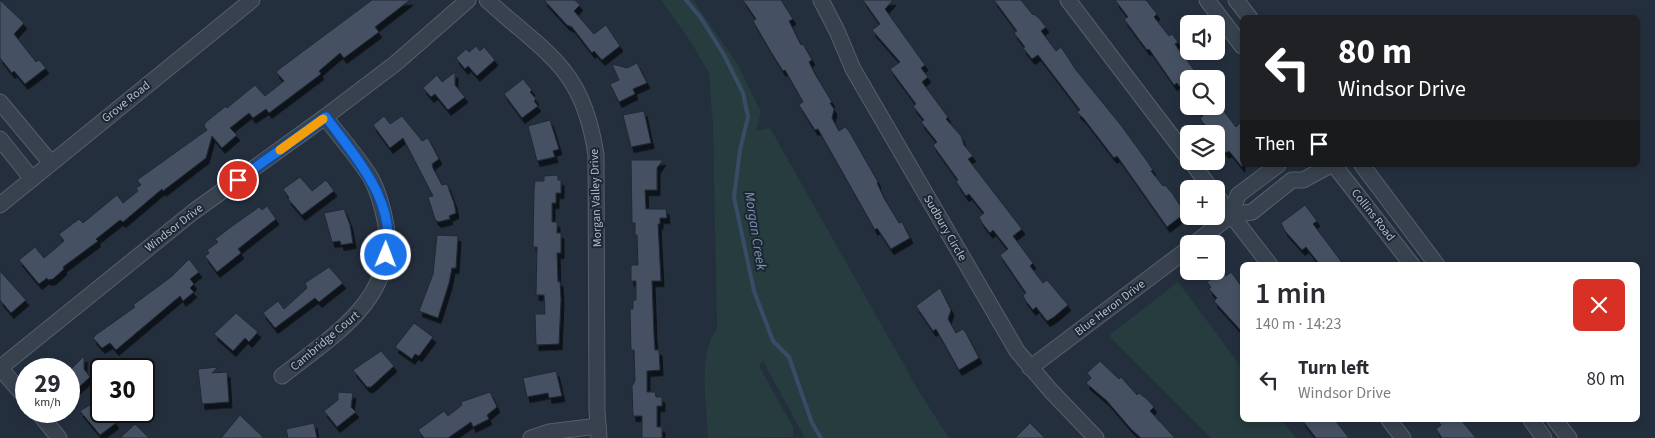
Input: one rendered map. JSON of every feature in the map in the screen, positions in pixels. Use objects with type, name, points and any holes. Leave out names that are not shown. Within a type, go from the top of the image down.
[{"type":"street","name":"Grove Road","points":[[0,205],[252,0]]},
{"type":"street","name":"Windsor Drive","points":[[0,368],[193,212],[326,117],[401,58],[468,0]]},
{"type":"street","name":"Morgan Valley Drive","points":[[487,0],[540,44],[561,66],[574,84],[592,128],[596,155],[599,432]]},
{"type":"street","name":"Sudbury Circle","points":[[821,0],[853,69],[1017,351],[1030,368],[1096,438]]},
{"type":"street","points":[[1068,0],[1180,147]]},
{"type":"street","points":[[1207,0],[1240,43]]},
{"type":"street","points":[[1236,0],[1248,15]]},
{"type":"street","points":[[0,102],[51,163]]},
{"type":"street","name":"Cambridge Court","points":[[282,376],[344,327],[365,306],[381,278],[388,244],[384,208],[371,178],[326,117]]},
{"type":"street","points":[[0,139],[32,179]]},
{"type":"street","points":[[1231,215],[1238,195],[1275,167]]},
{"type":"street","points":[[1205,235],[1231,215],[1252,212],[1292,180],[1303,180],[1328,167]]},
{"type":"street","name":"Collins Road","points":[[1334,167],[1410,262]]},
{"type":"street","name":"Collins Road","points":[[1364,167],[1435,262]]},
{"type":"street","points":[[1225,207],[1268,262]]},
{"type":"street","name":"Blue Heron Drive","points":[[1030,368],[1180,255]]},
{"type":"street","points":[[0,368],[15,385]]},
{"type":"street","points":[[1391,422],[1403,438]]},
{"type":"street","points":[[1532,422],[1544,438]]},
{"type":"street","points":[[1557,422],[1569,438]]},
{"type":"street","points":[[47,423],[59,438]]},
{"type":"street","points":[[531,438],[549,432],[599,432]]},
{"type":"green space","points":[[661,0],[693,0],[738,65],[761,112],[756,131],[770,128],[920,393],[949,438],[805,438],[763,361],[759,366],[793,427],[793,437],[708,438],[705,366],[711,339],[717,329],[713,127],[709,73],[691,42]]},
{"type":"green space","points":[[1178,282],[1240,365],[1240,422],[1283,422],[1296,438],[1211,438],[1113,340],[1110,336]]},
{"type":"building","points":[[0,0],[24,23],[14,34],[36,62],[39,60],[46,68],[25,84],[14,71],[12,73],[0,58]]},
{"type":"building","points":[[372,0],[410,0],[375,27],[379,32],[344,58],[340,53],[319,71],[321,74],[269,113],[266,109],[253,118],[249,113],[230,128],[237,135],[222,148],[212,136],[206,158],[163,191],[162,189],[123,222],[120,220],[96,239],[98,241],[63,267],[64,269],[53,279],[48,280],[47,278],[39,284],[19,260],[35,247],[44,258],[64,241],[59,234],[79,219],[83,223],[117,195],[123,203],[138,191],[136,188],[141,185],[137,180],[207,130],[204,126],[206,122],[255,85],[265,96],[284,81],[276,72]]},
{"type":"building","points":[[544,0],[575,0],[580,5],[574,11],[594,34],[606,25],[620,46],[602,60],[594,51],[592,53],[572,27],[567,25]]},
{"type":"building","points":[[743,0],[781,0],[793,19],[789,21],[801,45],[803,44],[812,60],[809,62],[815,74],[832,102],[830,103],[834,109],[832,118],[839,131],[845,127],[849,131],[878,182],[884,198],[899,223],[902,222],[910,238],[891,249],[877,228],[875,230],[818,129],[815,130],[799,105],[803,102],[785,70],[783,71],[771,52],[753,21],[756,19]]},
{"type":"building","points":[[863,0],[893,0],[885,9],[925,65],[921,68],[928,77],[922,82],[948,117],[946,119],[961,136],[964,145],[973,156],[968,159],[1022,229],[1013,236],[1033,263],[1030,266],[1043,283],[1047,280],[1068,305],[1054,317],[1047,321],[1036,307],[1033,310],[1025,300],[1023,295],[1026,293],[1000,255],[1008,249],[993,230],[990,233],[982,223],[979,217],[984,213],[969,194],[966,196],[956,181],[958,180],[933,145],[937,142],[921,122],[924,120],[913,106],[916,104],[890,69],[900,62],[872,30],[880,24]]},
{"type":"building","points":[[994,0],[1021,0],[1033,15],[1039,18],[1046,27],[1041,31],[1056,51],[1061,47],[1076,70],[1147,161],[1153,170],[1151,171],[1163,186],[1165,185],[1172,193],[1180,205],[1180,217],[1167,227],[1117,156],[1114,158],[1077,112],[1080,110],[1038,55],[1032,59],[1023,48],[1025,47],[1014,33],[1017,31]]},
{"type":"building","points":[[1115,0],[1146,0],[1157,14],[1154,17],[1169,36],[1172,34],[1178,42],[1175,44],[1180,51],[1180,60],[1187,60],[1194,70],[1180,70],[1180,87],[1177,83],[1174,85],[1149,49],[1147,50],[1124,19],[1128,17]]},
{"type":"building","points":[[476,46],[480,51],[484,47],[495,60],[477,76],[468,66],[465,69],[456,58],[466,49],[469,52]]},
{"type":"building","points":[[637,63],[647,83],[633,89],[635,94],[619,102],[610,84],[619,80],[612,64],[627,68]]},
{"type":"building","points":[[455,72],[455,85],[465,97],[448,110],[435,94],[431,97],[423,88],[437,75],[442,82]]},
{"type":"building","points":[[523,79],[532,90],[530,92],[536,99],[534,101],[538,106],[522,118],[504,94]]},
{"type":"building","points":[[644,111],[651,143],[631,147],[623,115]]},
{"type":"building","points":[[1225,113],[1236,127],[1240,123],[1240,165],[1229,151],[1225,152],[1225,125],[1205,125],[1200,118],[1202,115],[1225,115]]},
{"type":"building","points":[[384,116],[390,124],[402,116],[422,141],[428,138],[439,159],[432,164],[433,168],[442,185],[447,184],[454,203],[456,213],[449,216],[450,219],[438,222],[435,219],[428,197],[433,196],[403,138],[390,148],[373,125]]},
{"type":"building","points":[[550,120],[559,149],[553,151],[555,157],[537,161],[528,126]]},
{"type":"building","points":[[631,160],[663,160],[657,168],[657,190],[645,190],[646,209],[666,209],[667,218],[660,218],[660,224],[658,224],[661,281],[652,281],[655,350],[659,350],[660,370],[647,371],[647,392],[655,392],[656,397],[662,397],[662,406],[657,406],[657,427],[662,427],[662,438],[642,438],[642,416],[633,416],[632,386],[635,381],[634,350],[631,350],[630,309],[633,309],[633,300],[636,300],[636,281],[631,281],[631,265],[638,265],[637,235],[635,235],[635,223],[632,223]]},
{"type":"building","points":[[558,175],[558,180],[561,180],[561,193],[556,193],[556,203],[552,203],[552,222],[557,222],[557,233],[561,233],[561,253],[557,253],[561,300],[559,344],[536,345],[535,314],[545,314],[544,295],[536,295],[537,247],[533,247],[535,181],[544,181],[544,176]]},
{"type":"building","points":[[300,177],[312,191],[326,180],[334,191],[302,215],[288,199],[283,189]]},
{"type":"building","points":[[1305,205],[1317,221],[1313,224],[1342,262],[1318,262],[1306,247],[1302,250],[1285,231],[1281,223]]},
{"type":"building","points":[[267,206],[276,219],[238,249],[241,253],[217,272],[205,256],[209,253],[207,250],[218,242],[215,239],[259,207],[262,210]]},
{"type":"building","points":[[344,209],[350,225],[353,243],[341,245],[340,241],[332,242],[324,213]]},
{"type":"building","points":[[437,235],[458,236],[456,268],[452,268],[438,318],[419,311],[433,274]]},
{"type":"building","points":[[189,259],[199,272],[190,279],[194,284],[190,288],[194,292],[183,301],[180,296],[116,350],[110,343],[102,348],[93,338],[135,307],[133,305],[171,277]]},
{"type":"building","points":[[329,267],[343,283],[319,302],[315,298],[275,328],[263,313],[278,301],[284,309],[307,288],[305,283]]},
{"type":"building","points":[[0,271],[26,300],[11,313],[0,300]]},
{"type":"building","points":[[1231,272],[1240,284],[1240,330],[1214,301],[1217,298],[1209,289],[1211,287],[1207,282],[1210,280],[1225,280],[1225,275],[1226,276]]},
{"type":"building","points":[[940,288],[951,310],[948,319],[956,333],[963,329],[979,358],[959,370],[936,329],[933,331],[916,306]]},
{"type":"building","points":[[236,313],[258,332],[249,342],[245,338],[233,351],[214,334]]},
{"type":"building","points":[[414,323],[433,337],[419,356],[415,354],[412,359],[395,347]]},
{"type":"building","points":[[381,351],[394,366],[371,387],[367,387],[353,370]]},
{"type":"building","points":[[84,356],[84,369],[90,377],[80,386],[80,360]]},
{"type":"building","points":[[1100,361],[1119,379],[1121,377],[1137,395],[1139,393],[1148,400],[1154,407],[1150,411],[1175,438],[1141,438],[1107,401],[1086,383],[1091,378],[1087,373]]},
{"type":"building","points":[[218,367],[212,373],[227,372],[229,402],[202,404],[198,369]]},
{"type":"building","points":[[556,371],[562,396],[549,398],[548,393],[527,397],[523,378]]},
{"type":"building","points":[[338,392],[353,393],[351,407],[356,412],[337,427],[324,411],[338,400]]},
{"type":"building","points":[[490,392],[497,407],[487,415],[489,419],[473,427],[471,422],[448,438],[424,438],[418,430],[444,411],[448,416],[462,405],[461,402]]},
{"type":"building","points":[[90,405],[90,423],[80,411]]},
{"type":"building","points":[[240,415],[244,419],[264,438],[221,438]]},
{"type":"building","points":[[1304,422],[1337,422],[1349,438],[1316,438]]},
{"type":"building","points":[[1439,422],[1463,422],[1476,438],[1442,438],[1436,429],[1441,425]]},
{"type":"building","points":[[90,423],[116,423],[100,435]]},
{"type":"building","points":[[314,423],[317,438],[288,438],[286,429]]},
{"type":"building","points":[[1030,423],[1045,438],[1015,438]]},
{"type":"building","points":[[135,424],[149,438],[120,438]]},
{"type":"waterway","name":"Morgan Creek","points":[[686,0],[701,18],[724,55],[743,93],[748,117],[740,150],[734,197],[754,291],[773,341],[789,357],[812,423],[821,438]]},
{"type":"slow traffic","points":[[280,150],[323,119]]},
{"type":"route","points":[[238,180],[326,117],[371,178],[384,208],[388,244],[386,255]]}]
